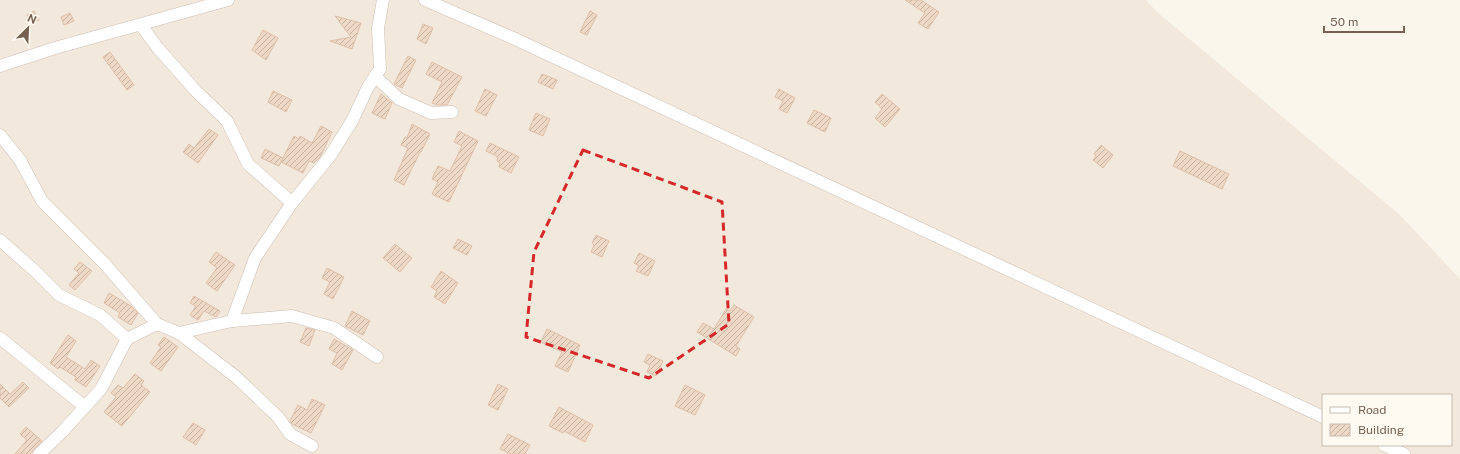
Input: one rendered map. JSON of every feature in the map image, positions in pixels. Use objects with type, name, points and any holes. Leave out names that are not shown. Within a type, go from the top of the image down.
[{"type":"street","points":[[0,66],[55,48],[140,25],[189,5],[228,0]]},
{"type":"street","points":[[232,321],[255,258],[292,203],[330,156],[352,121],[368,87],[380,69],[378,28],[383,0]]},
{"type":"street","points":[[425,0],[513,38],[1322,417]]},
{"type":"street","points":[[140,25],[156,47],[190,85],[227,121],[248,164],[292,203]]},
{"type":"street","points":[[375,76],[399,99],[431,113],[452,112]]},
{"type":"street","points":[[0,135],[20,160],[42,201],[104,263],[157,324],[179,333],[236,377],[278,416],[290,434],[312,446]]},
{"type":"street","points":[[0,240],[59,295],[100,315],[127,339]]},
{"type":"street","points":[[179,333],[232,321],[292,316],[334,328],[377,357]]},
{"type":"street","points":[[39,454],[62,432],[100,389],[127,339],[157,324]]},
{"type":"street","points":[[0,338],[85,407]]},
{"type":"street","points":[[1386,446],[1404,454]]},
{"type":"highlighted area","points":[[583,150],[722,202],[729,324],[649,378],[526,337],[534,252]]},
{"type":"shaded area","points":[[0,0],[1146,0],[1157,12],[1400,215],[1460,279],[1460,454],[0,454]]},
{"type":"building","points":[[905,0],[921,0],[939,12],[928,29],[918,23],[925,13]]},
{"type":"building","points":[[34,11],[39,20],[31,24],[27,15]]},
{"type":"building","points":[[590,11],[597,15],[587,35],[580,32]]},
{"type":"building","points":[[70,13],[74,21],[64,25],[61,17]]},
{"type":"building","points":[[335,16],[361,23],[352,49],[330,41],[351,37]]},
{"type":"building","points":[[423,24],[433,28],[426,44],[417,39]]},
{"type":"building","points":[[263,30],[278,38],[266,60],[252,50]]},
{"type":"building","points":[[110,52],[134,85],[127,90],[103,57]]},
{"type":"building","points":[[408,56],[416,60],[402,88],[394,84]]},
{"type":"building","points":[[432,62],[462,77],[447,105],[437,105],[432,103],[442,82],[426,74]]},
{"type":"building","points":[[542,74],[557,80],[553,89],[538,82]]},
{"type":"building","points":[[485,89],[497,95],[486,116],[475,111]]},
{"type":"building","points":[[779,89],[795,98],[787,113],[779,109],[783,101],[775,97]]},
{"type":"building","points":[[273,91],[292,100],[286,112],[268,102]]},
{"type":"building","points":[[381,94],[392,103],[385,119],[372,113]]},
{"type":"building","points":[[882,94],[900,109],[885,127],[875,118],[882,109],[875,102]]},
{"type":"building","points":[[814,110],[831,118],[825,132],[807,123]]},
{"type":"building","points":[[536,113],[550,119],[543,136],[529,130]]},
{"type":"building","points":[[412,124],[430,134],[404,185],[394,180],[408,148],[401,145],[405,137],[407,138]]},
{"type":"building","points":[[321,126],[332,132],[320,157],[314,163],[309,161],[303,173],[281,162],[279,166],[261,158],[265,149],[283,158],[294,136],[299,139],[300,136],[312,143]]},
{"type":"building","points":[[209,129],[218,135],[198,163],[183,152],[189,144],[194,148]]},
{"type":"building","points":[[459,131],[478,141],[449,202],[432,194],[438,182],[432,179],[438,166],[450,171],[462,146],[454,142]]},
{"type":"building","points":[[490,143],[519,157],[511,173],[499,167],[500,163],[497,161],[498,157],[486,151]]},
{"type":"building","points":[[1101,145],[1113,155],[1103,168],[1093,160],[1096,156],[1094,154]]},
{"type":"building","points":[[1180,151],[1229,174],[1222,189],[1173,166]]},
{"type":"building","points":[[596,235],[609,241],[602,257],[591,252],[594,245],[592,243]]},
{"type":"building","points":[[458,239],[472,246],[467,255],[453,248]]},
{"type":"building","points":[[395,244],[412,258],[400,272],[383,258]]},
{"type":"building","points":[[216,252],[235,265],[217,291],[206,283],[217,268],[209,262]]},
{"type":"building","points":[[639,253],[655,261],[648,276],[636,271],[639,266],[634,263]]},
{"type":"building","points":[[80,262],[92,271],[75,290],[69,285],[79,273],[74,269]]},
{"type":"building","points":[[327,268],[344,277],[333,299],[324,294],[330,282],[322,278]]},
{"type":"building","points":[[441,271],[458,283],[445,304],[434,297],[437,291],[431,287]]},
{"type":"building","points":[[109,293],[131,306],[138,313],[131,325],[118,317],[120,313],[104,303]]},
{"type":"building","points":[[194,296],[220,311],[216,317],[204,311],[198,320],[190,315],[196,306],[190,303]]},
{"type":"building","points":[[734,305],[754,317],[736,346],[740,349],[736,356],[697,332],[703,323],[714,329],[726,309],[730,311]]},
{"type":"building","points":[[352,311],[370,321],[363,335],[345,326]]},
{"type":"building","points":[[306,328],[315,330],[309,346],[300,342]]},
{"type":"building","points":[[547,329],[580,345],[568,372],[555,366],[562,352],[541,342]]},
{"type":"building","points":[[68,335],[76,341],[66,357],[85,369],[91,360],[100,366],[86,387],[75,380],[76,377],[60,367],[58,369],[50,363]]},
{"type":"building","points":[[164,337],[178,347],[161,371],[150,363],[161,347],[158,345]]},
{"type":"building","points":[[334,339],[353,350],[342,370],[332,364],[337,353],[329,349]]},
{"type":"building","points":[[648,354],[663,361],[656,376],[647,372],[650,365],[644,362]]},
{"type":"building","points":[[135,374],[144,381],[141,385],[150,392],[122,426],[104,412],[116,397],[111,393],[118,385],[123,388]]},
{"type":"building","points":[[23,382],[29,388],[9,407],[0,398],[0,384],[10,394]]},
{"type":"building","points":[[498,384],[508,389],[498,410],[488,405]]},
{"type":"building","points":[[685,385],[705,395],[695,415],[675,406]]},
{"type":"building","points":[[312,399],[325,405],[311,433],[292,424],[290,421],[298,405],[307,410]]},
{"type":"building","points":[[559,407],[593,425],[585,442],[564,431],[563,433],[549,426]]},
{"type":"building","points":[[193,423],[205,430],[196,445],[183,437]]},
{"type":"building","points":[[26,427],[42,441],[30,454],[15,454],[27,440],[20,434]]},
{"type":"building","points":[[508,434],[530,445],[525,454],[510,454],[500,449]]}]
